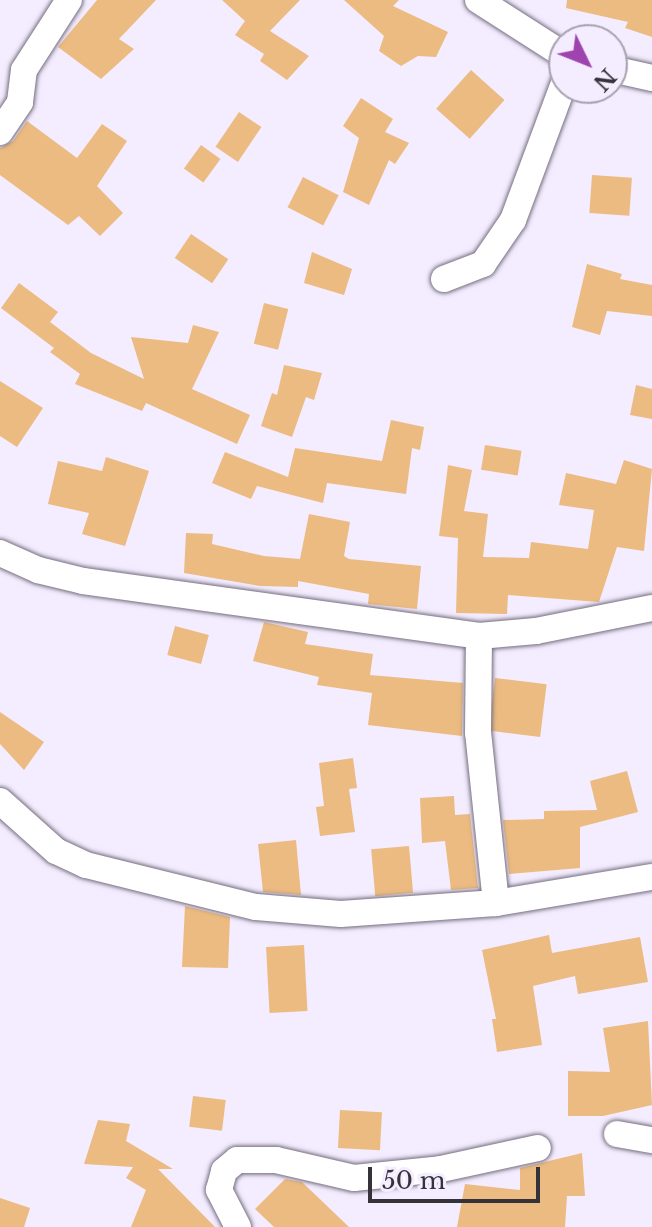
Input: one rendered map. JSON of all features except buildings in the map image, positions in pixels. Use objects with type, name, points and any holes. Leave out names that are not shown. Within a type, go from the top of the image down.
[{"type":"street","points":[[0,132],[20,102],[24,70],[69,0]]},
{"type":"street","points":[[478,0],[548,45]]},
{"type":"street","points":[[628,73],[652,78]]},
{"type":"street","points":[[444,279],[483,264],[505,234],[556,104]]},
{"type":"street","points":[[0,553],[38,570],[83,581],[479,636],[536,631],[652,608]]},
{"type":"street","points":[[479,636],[478,733],[496,903]]},
{"type":"street","points":[[0,801],[56,851],[86,865],[256,907],[341,914],[496,903],[652,877]]},
{"type":"street","points":[[617,1134],[652,1140]]},
{"type":"street","points":[[238,1227],[219,1190],[224,1171],[237,1160],[276,1160],[354,1178],[441,1169],[538,1148]]}]
